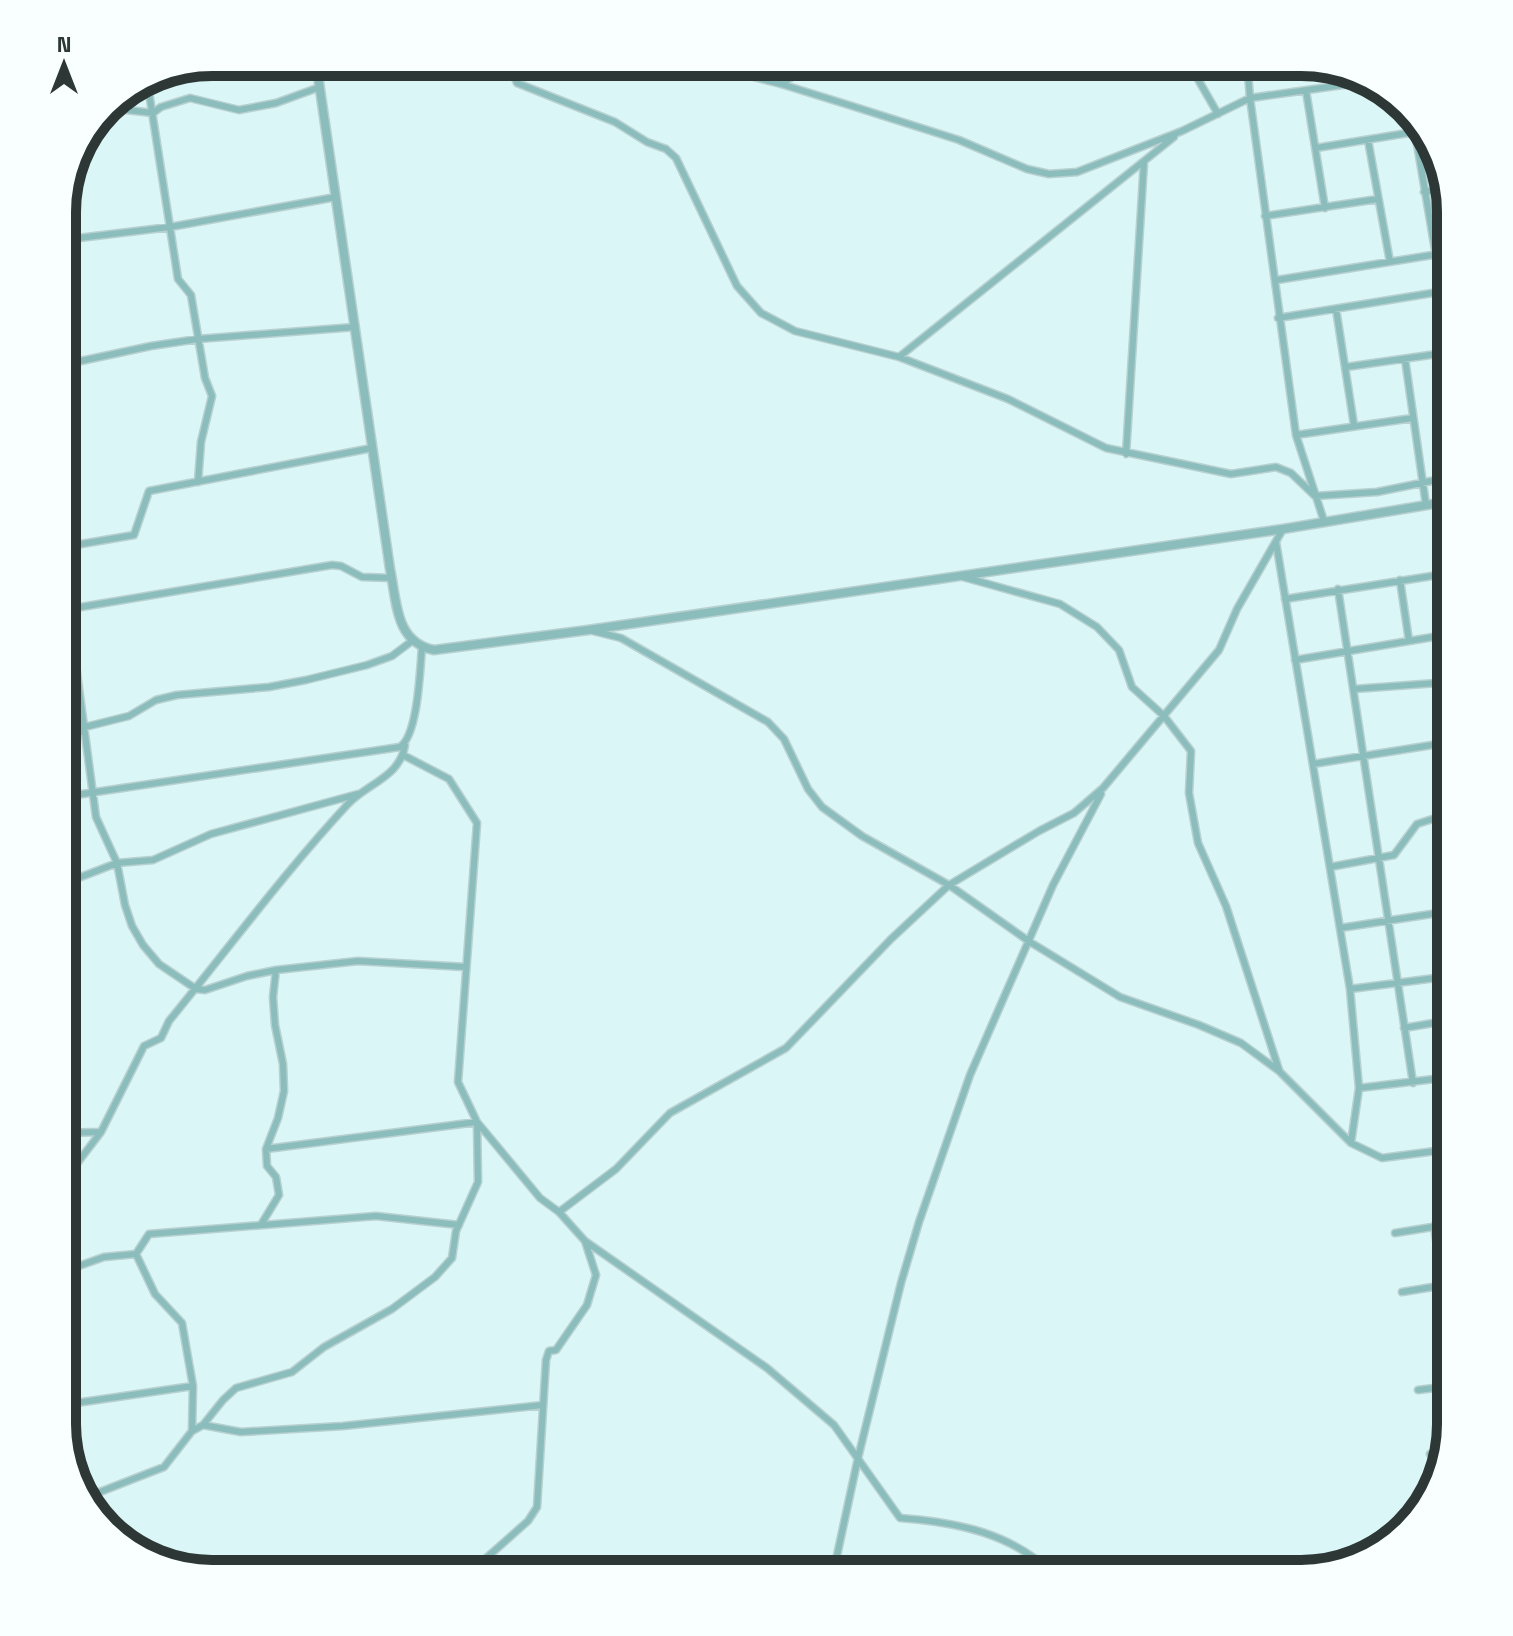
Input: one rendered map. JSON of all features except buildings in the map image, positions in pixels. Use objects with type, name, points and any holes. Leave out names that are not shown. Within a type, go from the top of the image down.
[{"type":"street","points":[[318,76],[392,578],[403,627],[412,641],[422,647],[434,650],[588,630],[1283,529],[1437,503]]},
{"type":"street","points":[[514,76],[517,83],[615,122],[647,142],[666,149],[676,158],[737,286],[761,313],[795,331],[899,357],[1008,399],[1106,448],[1126,454],[1231,474],[1276,467],[1291,473],[1315,496],[1377,492],[1437,479]]},
{"type":"street","points":[[750,76],[959,140],[1027,169],[1049,174],[1077,172],[1182,131],[1250,98],[1348,84]]},
{"type":"street","points":[[781,84],[794,76]]},
{"type":"street","points":[[1196,76],[1218,114]]},
{"type":"street","points":[[1248,76],[1296,435],[1324,521]]},
{"type":"street","points":[[123,110],[153,113],[161,107],[190,98],[239,110],[276,103],[320,87]]},
{"type":"street","points":[[1306,91],[1325,208]]},
{"type":"street","points":[[149,92],[178,279],[191,295],[205,378],[212,396],[201,442],[198,482]]},
{"type":"street","points":[[899,357],[1182,131]]},
{"type":"street","points":[[1316,148],[1411,132]]},
{"type":"street","points":[[1415,138],[1437,265]]},
{"type":"street","points":[[1368,140],[1390,262]]},
{"type":"street","points":[[1126,454],[1144,162]]},
{"type":"street","points":[[1424,192],[1434,190]]},
{"type":"street","points":[[76,238],[170,227],[336,197]]},
{"type":"street","points":[[1265,216],[1378,199]]},
{"type":"street","points":[[1277,280],[1435,254]]},
{"type":"street","points":[[1278,318],[1437,292]]},
{"type":"street","points":[[1336,309],[1354,425]]},
{"type":"street","points":[[76,362],[198,339],[355,327]]},
{"type":"street","points":[[1346,367],[1437,354]]},
{"type":"street","points":[[1405,359],[1426,505]]},
{"type":"street","points":[[1296,435],[1413,418]]},
{"type":"street","points":[[76,545],[134,535],[149,491],[372,448]]},
{"type":"street","points":[[559,1212],[616,1169],[670,1113],[786,1048],[891,939],[949,885],[1074,813],[1103,788],[1219,650],[1237,609],[1283,529]]},
{"type":"street","points":[[1276,542],[1350,989],[1359,1088],[1351,1143]]},
{"type":"street","points":[[76,608],[332,565],[341,566],[362,577],[392,578]]},
{"type":"street","points":[[956,575],[1060,604],[1097,627],[1119,650],[1132,687],[1164,716],[1191,751],[1189,793],[1198,843],[1226,906],[1279,1071]]},
{"type":"street","points":[[1285,599],[1437,575]]},
{"type":"street","points":[[1400,580],[1409,641]]},
{"type":"street","points":[[1338,589],[1413,1083]]},
{"type":"street","points":[[588,630],[621,638],[768,722],[784,739],[808,789],[822,807],[862,836],[949,885],[1030,942],[1120,997],[1241,1043],[1279,1071],[1351,1143],[1382,1158],[1437,1151]]},
{"type":"street","points":[[1295,660],[1437,636]]},
{"type":"street","points":[[76,736],[85,727],[129,716],[166,697],[269,687],[367,665],[392,656],[412,641]]},
{"type":"street","points":[[76,1165],[101,1132],[144,1046],[161,1038],[169,1021],[282,879],[351,801],[384,779],[403,755],[413,719],[422,647]]},
{"type":"street","points":[[76,668],[96,817],[117,863],[125,905],[143,945],[159,964],[196,989],[205,990],[276,970],[358,961],[466,967]]},
{"type":"street","points":[[1354,689],[1437,683]]},
{"type":"street","points":[[1313,764],[1437,744]]},
{"type":"street","points":[[76,795],[369,753],[405,745]]},
{"type":"street","points":[[403,755],[449,779],[477,823],[458,1082],[477,1122],[540,1198],[559,1212],[585,1241],[767,1368],[834,1425],[900,1518],[946,1521],[994,1536],[1037,1560]]},
{"type":"street","points":[[836,1560],[858,1458],[919,1222],[970,1075],[1053,885],[1103,788]]},
{"type":"street","points":[[76,879],[117,863],[153,860],[211,834],[364,792]]},
{"type":"street","points":[[1330,867],[1394,855],[1417,824],[1437,817]]},
{"type":"street","points":[[1340,928],[1437,913]]},
{"type":"street","points":[[262,1223],[279,1195],[276,1177],[267,1166],[266,1149],[284,1091],[273,997],[276,970]]},
{"type":"street","points":[[1350,989],[1437,978]]},
{"type":"street","points":[[1404,1028],[1437,1022]]},
{"type":"street","points":[[1359,1088],[1437,1079]]},
{"type":"street","points":[[266,1149],[477,1122]]},
{"type":"street","points":[[95,1494],[164,1467],[192,1431],[203,1425],[236,1388],[292,1372],[324,1347],[392,1309],[435,1277],[452,1258],[459,1225],[477,1188],[477,1122]]},
{"type":"street","points":[[76,1133],[101,1132]]},
{"type":"street","points":[[136,1254],[149,1234],[155,1232],[228,1230],[262,1223],[376,1216],[459,1225]]},
{"type":"street","points":[[1434,1226],[1437,1240]]},
{"type":"street","points":[[1395,1233],[1437,1226]]},
{"type":"street","points":[[484,1560],[528,1521],[537,1507],[545,1369],[549,1351],[556,1350],[587,1305],[596,1275],[585,1241]]},
{"type":"street","points":[[76,1267],[104,1257],[136,1254]]},
{"type":"street","points":[[136,1254],[155,1294],[182,1323],[193,1386],[192,1431]]},
{"type":"street","points":[[1402,1292],[1437,1287]]},
{"type":"street","points":[[76,1403],[193,1386]]},
{"type":"street","points":[[1418,1390],[1437,1388]]},
{"type":"street","points":[[203,1425],[241,1432],[343,1426],[543,1405]]}]
